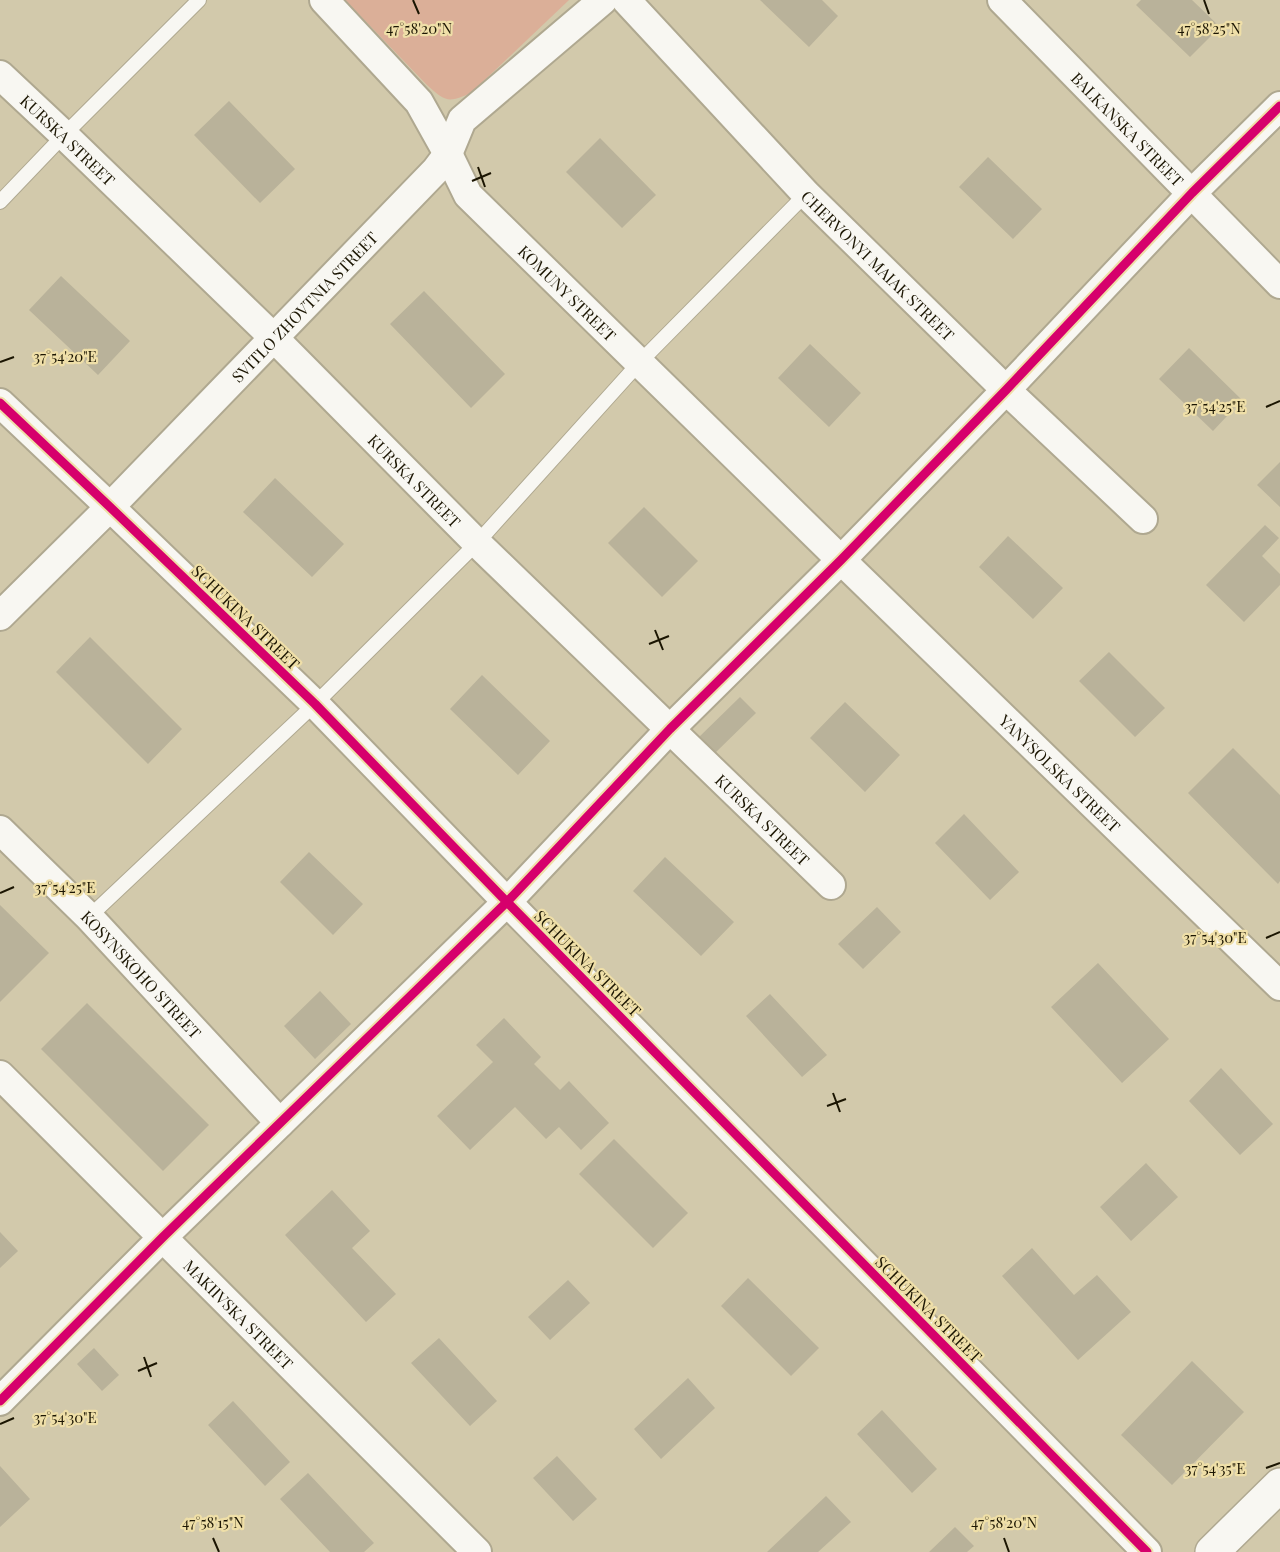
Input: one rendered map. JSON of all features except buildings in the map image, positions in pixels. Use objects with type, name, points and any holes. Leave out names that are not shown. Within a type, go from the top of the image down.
[{"type":"main road","points":[[1212,1552],[1280,1485]]},
{"type":"street","name":"KOMUNY STREET","points":[[324,0],[419,102],[468,195],[841,560]]},
{"type":"street","name":"SVITLO ZHOVTNIA STREET","points":[[0,616],[110,507],[436,170],[448,154],[462,120],[603,0]]},
{"type":"street","name":"CHERVONYI MAIAK STREET","points":[[626,0],[806,194],[1006,390],[1143,519]]},
{"type":"street","name":"BALKANSKA STREET","points":[[1002,0],[1280,284]]},
{"type":"street","name":"KURSKA STREET","points":[[0,75],[274,338],[477,543],[831,885]]},
{"type":"street","points":[[0,1401],[163,1237],[507,902],[670,729],[841,560],[1192,193],[1280,106]]},
{"type":"street","name":"SCHUKINA STREET","points":[[0,404],[315,704],[1147,1552]]},
{"type":"street","name":"YANYSOLSKA STREET","points":[[841,560],[1280,986]]},
{"type":"street","name":"KOSYNSKOHO STREET","points":[[0,831],[89,917],[280,1123]]},
{"type":"street","name":"MAKIIVSKA STREET","points":[[0,1075],[477,1552]]},
{"type":"lane","points":[[0,202],[199,0]]},
{"type":"lane","points":[[89,917],[315,704],[477,543],[640,362],[806,194]]},
{"type":"shaded area","points":[[345,0],[569,0],[471,93],[448,99],[443,98],[427,85]]},
{"type":"cycle path","points":[[0,1401],[163,1237],[507,902],[670,729],[841,560],[1192,193],[1280,106]]},
{"type":"cycle path","points":[[0,403],[315,704],[1147,1552]]}]
